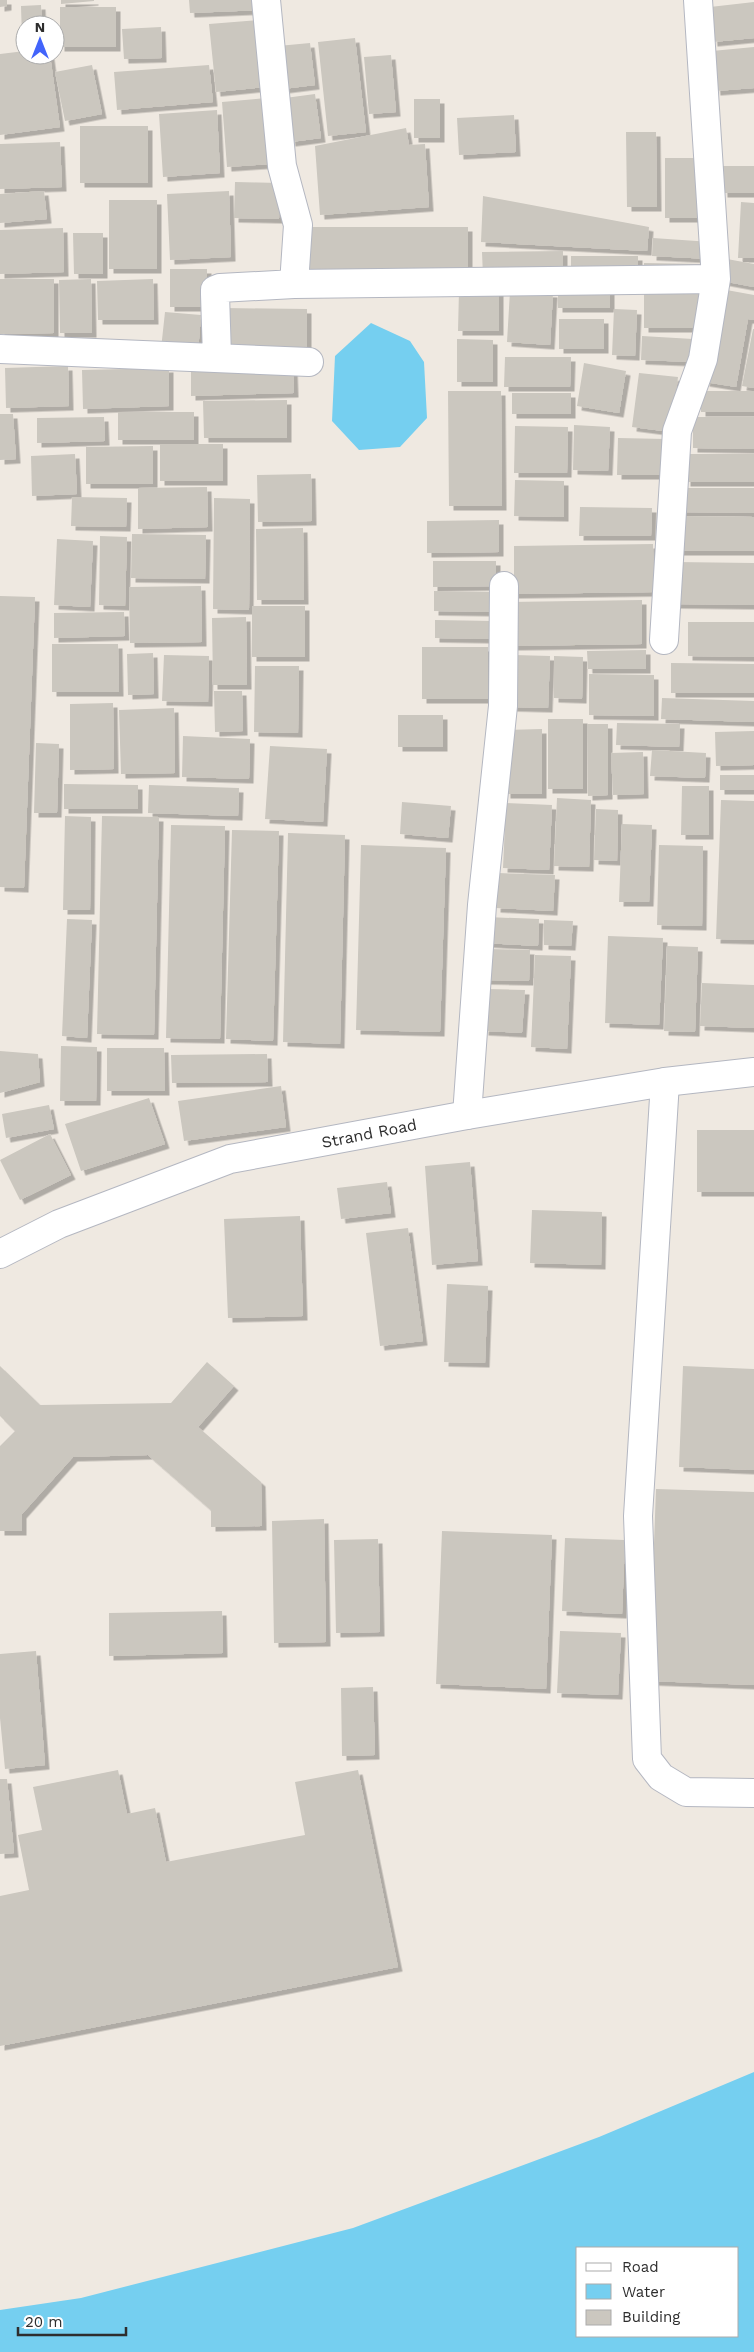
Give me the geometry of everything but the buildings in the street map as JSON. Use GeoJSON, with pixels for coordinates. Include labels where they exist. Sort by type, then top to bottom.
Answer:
{"type":"FeatureCollection","features":[{"type":"Feature","properties":{"kind":"street"},"geometry":{"type":"LineString","coordinates":[[266,0],[282,166],[298,225],[294,284]]}},
{"type":"Feature","properties":{"kind":"street"},"geometry":{"type":"LineString","coordinates":[[664,640],[678,431],[703,359],[716,280],[698,0]]}},
{"type":"Feature","properties":{"kind":"street"},"geometry":{"type":"LineString","coordinates":[[217,357],[216,290],[294,284],[716,280]]}},
{"type":"Feature","properties":{"kind":"street"},"geometry":{"type":"LineString","coordinates":[[0,349],[309,362]]}},
{"type":"Feature","properties":{"kind":"street"},"geometry":{"type":"LineString","coordinates":[[467,1115],[482,905],[503,706],[504,586]]}},
{"type":"Feature","properties":{"kind":"street","name":"Strand Road"},"geometry":{"type":"LineString","coordinates":[[0,1254],[59,1224],[230,1159],[467,1115],[665,1082],[754,1072]]}},
{"type":"Feature","properties":{"kind":"street"},"geometry":{"type":"LineString","coordinates":[[665,1082],[638,1516],[646,1759],[661,1777],[686,1792],[754,1793]]}},
{"type":"Feature","properties":{"kind":"water"},"geometry":{"type":"Polygon","coordinates":[[[371,323],[410,341],[424,362],[427,418],[400,447],[359,450],[332,421],[335,356],[371,323]]]}},
{"type":"Feature","properties":{"kind":"water"},"geometry":{"type":"Polygon","coordinates":[[[754,2072],[754,2352],[0,2352],[0,2310],[81,2298],[353,2228],[599,2137],[754,2072]]]}}]}
